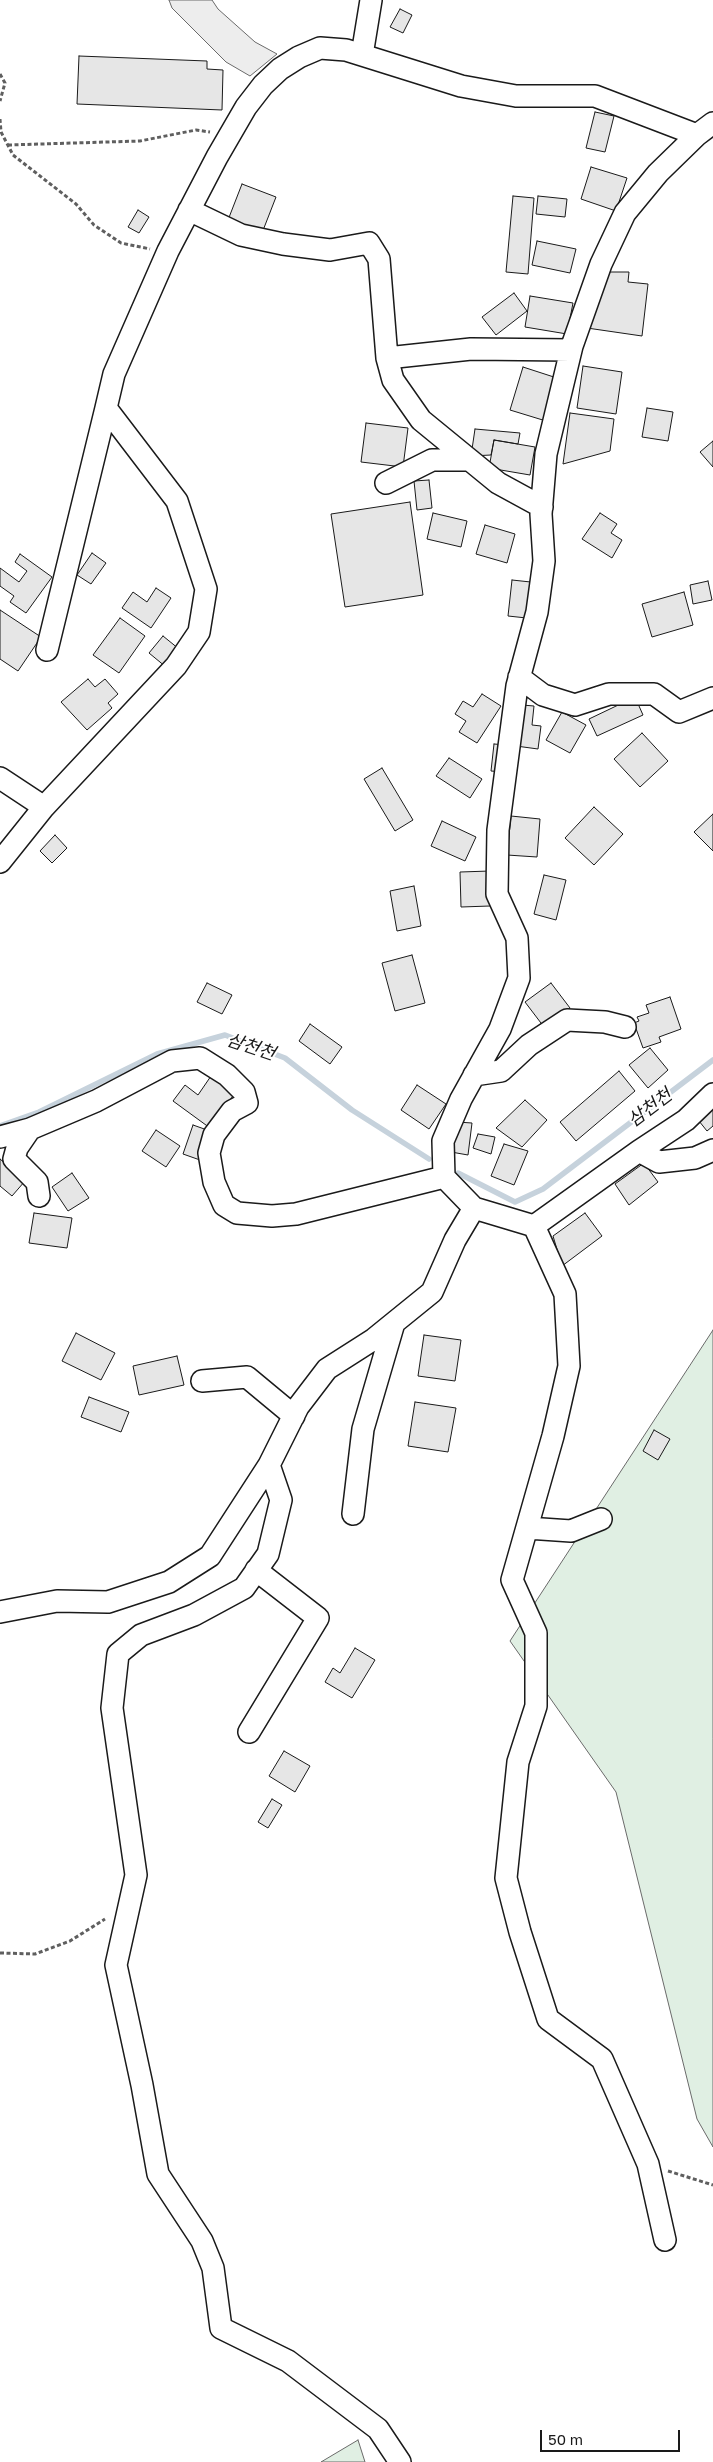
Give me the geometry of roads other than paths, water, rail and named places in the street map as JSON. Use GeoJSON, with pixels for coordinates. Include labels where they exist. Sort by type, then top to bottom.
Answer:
{"type":"FeatureCollection","features":[{"type":"Feature","properties":{"kind":"street"},"geometry":{"type":"LineString","coordinates":[[362,55],[371,0]]}},
{"type":"Feature","properties":{"kind":"street"},"geometry":{"type":"LineString","coordinates":[[47,650],[114,374],[168,251],[189,210],[246,106],[263,85],[280,69],[299,57],[320,48],[346,50],[461,86],[516,96],[594,96],[705,129]]}},
{"type":"Feature","properties":{"kind":"street"},"geometry":{"type":"LineString","coordinates":[[665,2240],[648,2164],[602,2059],[548,2019],[520,1932],[506,1878],[518,1762],[536,1706],[536,1633],[512,1580],[553,1436],[569,1366],[565,1294],[534,1226],[474,1208],[444,1177],[443,1141],[474,1075],[500,1029],[518,978],[517,938],[498,894],[498,830],[519,677],[537,612],[544,561],[542,507],[546,454],[571,350],[601,264],[625,213],[658,173],[705,129]]}},
{"type":"Feature","properties":{"kind":"street"},"geometry":{"type":"LineString","coordinates":[[189,210],[240,234],[283,244],[330,250],[369,244],[379,259],[387,358],[393,380],[421,420],[498,483],[542,507]]}},
{"type":"Feature","properties":{"kind":"street"},"geometry":{"type":"LineString","coordinates":[[387,358],[471,349],[571,350]]}},
{"type":"Feature","properties":{"kind":"street"},"geometry":{"type":"LineString","coordinates":[[0,862],[44,807],[176,666],[200,632],[206,589],[177,501],[106,408]]}},
{"type":"Feature","properties":{"kind":"street"},"geometry":{"type":"LineString","coordinates":[[386,483],[432,460],[470,460]]}},
{"type":"Feature","properties":{"kind":"street"},"geometry":{"type":"LineString","coordinates":[[519,677],[543,695],[575,706],[609,694],[654,694],[679,712],[713,698]]}},
{"type":"Feature","properties":{"kind":"street"},"geometry":{"type":"LineString","coordinates":[[0,778],[44,807]]}},
{"type":"Feature","properties":{"kind":"street"},"geometry":{"type":"LineString","coordinates":[[474,1075],[501,1071],[529,1045],[567,1020],[605,1022],[625,1027]]}},
{"type":"Feature","properties":{"kind":"street"},"geometry":{"type":"LineString","coordinates":[[0,1137],[30,1129],[96,1101],[172,1061],[200,1058],[227,1075],[244,1092],[247,1103],[232,1111],[214,1135],[209,1153],[214,1182],[224,1205],[237,1214],[272,1216],[296,1214],[444,1177]]}},
{"type":"Feature","properties":{"kind":"street"},"geometry":{"type":"LineString","coordinates":[[534,1226],[686,1120],[713,1094]]}},
{"type":"Feature","properties":{"kind":"street"},"geometry":{"type":"LineString","coordinates":[[30,1129],[17,1148],[14,1159],[37,1182],[39,1196]]}},
{"type":"Feature","properties":{"kind":"street"},"geometry":{"type":"LineString","coordinates":[[639,1151],[659,1162],[695,1158],[713,1150]]}},
{"type":"Feature","properties":{"kind":"street"},"geometry":{"type":"LineString","coordinates":[[0,1612],[57,1601],[108,1602],[170,1582],[210,1556],[269,1465],[294,1416],[327,1369],[374,1339],[432,1292],[455,1240],[474,1208]]}},
{"type":"Feature","properties":{"kind":"street"},"geometry":{"type":"LineString","coordinates":[[353,1514],[364,1429],[394,1323]]}},
{"type":"Feature","properties":{"kind":"street"},"geometry":{"type":"LineString","coordinates":[[202,1381],[247,1377],[294,1416]]}},
{"type":"Feature","properties":{"kind":"street"},"geometry":{"type":"LineString","coordinates":[[269,1465],[281,1500],[268,1554],[244,1588],[194,1615],[141,1634],[118,1654],[112,1708],[136,1875],[116,1965],[158,2174],[202,2241],[213,2268],[221,2328],[288,2361],[378,2429],[400,2462]]}},
{"type":"Feature","properties":{"kind":"street"},"geometry":{"type":"LineString","coordinates":[[527,1528],[571,1531],[601,1519]]}},
{"type":"Feature","properties":{"kind":"street"},"geometry":{"type":"LineString","coordinates":[[249,1732],[318,1618],[256,1570]]}},
{"type":"Feature","properties":{"kind":"waterway","name":"삼천천"},"geometry":{"type":"LineString","coordinates":[[0,1126],[39,1112],[157,1054],[225,1035],[285,1058],[352,1110],[429,1159]]}},
{"type":"Feature","properties":{"kind":"waterway","name":"삼천천"},"geometry":{"type":"LineString","coordinates":[[458,1173],[515,1202],[543,1189],[713,1060]]}}]}
